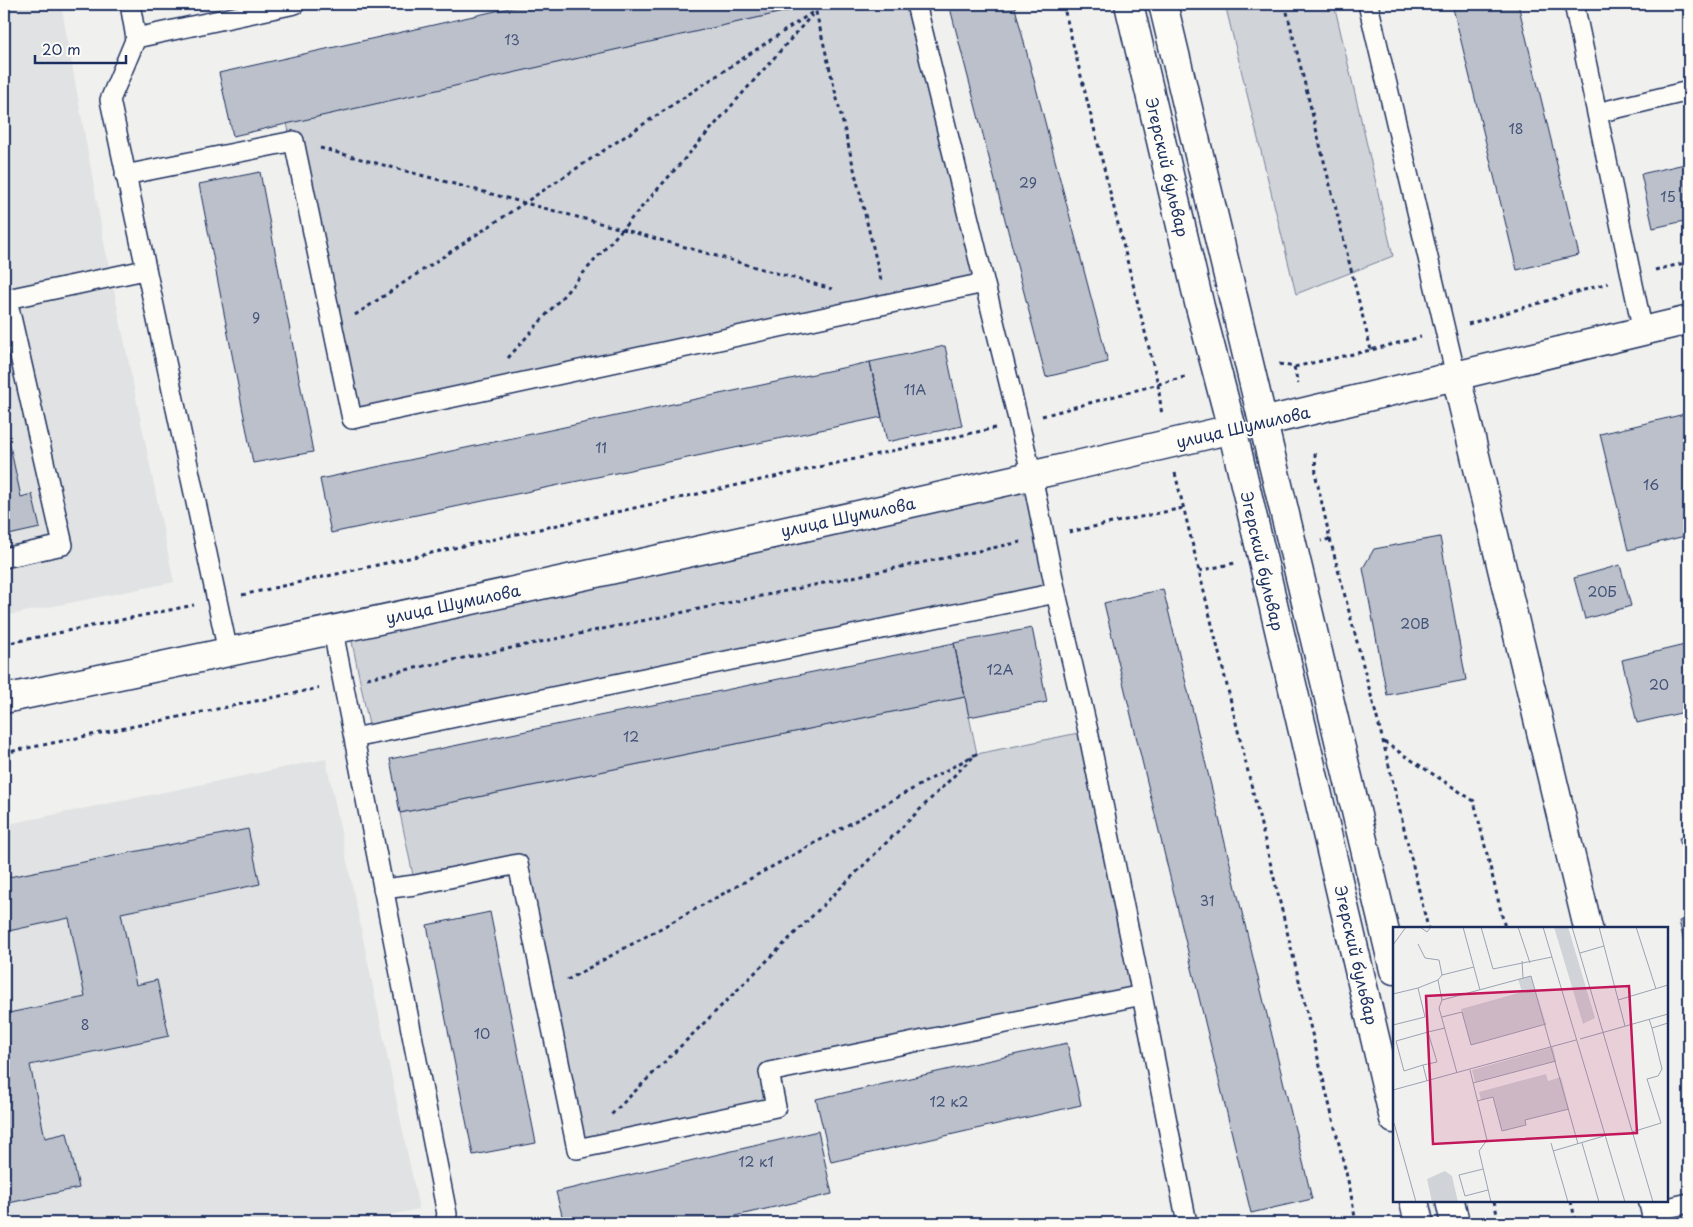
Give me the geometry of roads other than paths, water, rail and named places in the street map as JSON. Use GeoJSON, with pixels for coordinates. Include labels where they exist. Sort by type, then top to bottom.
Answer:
{"type":"FeatureCollection","features":[{"type":"Feature","properties":{"kind":"street","name":"Эгерский бульвар"},"geometry":{"type":"LineString","coordinates":[[1129,4],[1200,307],[1232,429],[1393,1114]]}},
{"type":"Feature","properties":{"kind":"street","name":"Эгерский бульвар"},"geometry":{"type":"LineString","coordinates":[[1163,4],[1393,966]]}},
{"type":"Feature","properties":{"kind":"street","name":"улица Шумилова"},"geometry":{"type":"LineString","coordinates":[[4,699],[333,631],[1032,476],[1689,320]]}},
{"type":"Feature","properties":{"kind":"street"},"geometry":{"type":"LineString","coordinates":[[1456,376],[1588,927]]}},
{"type":"Feature","properties":{"kind":"street"},"geometry":{"type":"LineString","coordinates":[[1414,1202],[1419,1223]]}},
{"type":"Feature","properties":{"kind":"street"},"geometry":{"type":"LineString","coordinates":[[1450,1202],[1455,1223]]}},
{"type":"Feature","properties":{"kind":"lane"},"geometry":{"type":"LineString","coordinates":[[130,4],[136,38],[110,100],[228,652]]}},
{"type":"Feature","properties":{"kind":"lane"},"geometry":{"type":"LineString","coordinates":[[136,38],[295,4]]}},
{"type":"Feature","properties":{"kind":"lane"},"geometry":{"type":"LineString","coordinates":[[916,4],[1032,476],[1088,731],[1187,1223]]}},
{"type":"Feature","properties":{"kind":"lane"},"geometry":{"type":"LineString","coordinates":[[1368,4],[1456,376]]}},
{"type":"Feature","properties":{"kind":"lane"},"geometry":{"type":"LineString","coordinates":[[1574,4],[1643,332]]}},
{"type":"Feature","properties":{"kind":"lane"},"geometry":{"type":"LineString","coordinates":[[1597,113],[1689,91]]}},
{"type":"Feature","properties":{"kind":"lane"},"geometry":{"type":"LineString","coordinates":[[125,175],[294,141],[352,419],[984,283]]}},
{"type":"Feature","properties":{"kind":"lane"},"geometry":{"type":"LineString","coordinates":[[4,558],[63,545],[6,299],[145,270]]}},
{"type":"Feature","properties":{"kind":"lane"},"geometry":{"type":"LineString","coordinates":[[354,738],[1056,592]]}},
{"type":"Feature","properties":{"kind":"lane"},"geometry":{"type":"LineString","coordinates":[[333,631],[447,1214],[445,1223]]}},
{"type":"Feature","properties":{"kind":"lane"},"geometry":{"type":"LineString","coordinates":[[383,889],[415,885],[518,864],[577,1149],[776,1107],[769,1072],[1142,995]]}},
{"type":"Feature","properties":{"kind":"lane"},"geometry":{"type":"LineString","coordinates":[[1655,1212],[1689,1203]]}}]}
